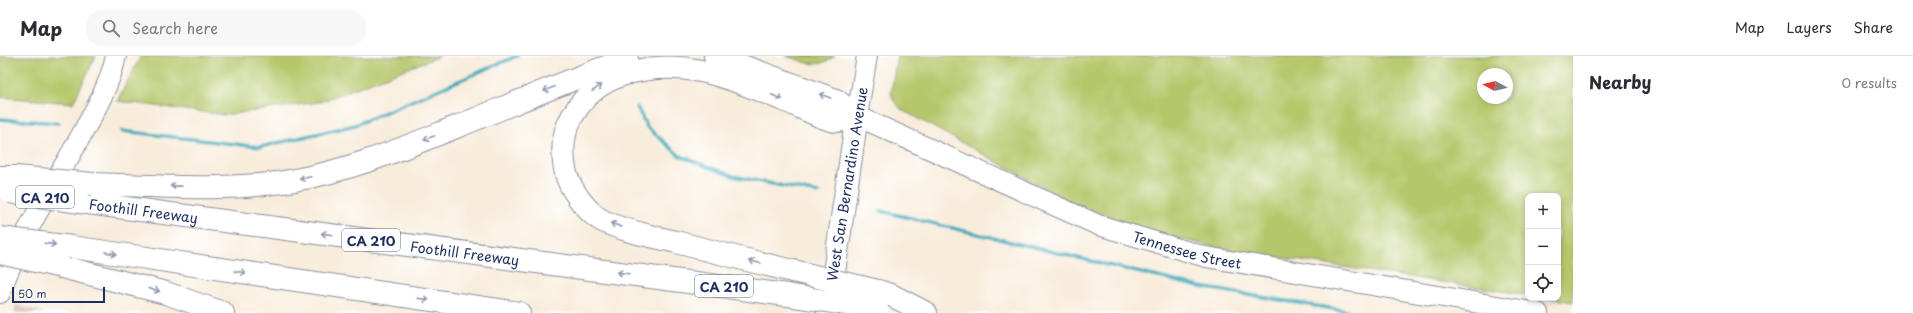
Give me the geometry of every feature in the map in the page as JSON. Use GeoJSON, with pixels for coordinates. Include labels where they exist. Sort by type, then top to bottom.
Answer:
{"type":"FeatureCollection","features":[{"type":"Feature","properties":{"kind":"main road"},"geometry":{"type":"LineString","coordinates":[[6,184],[93,184],[203,187],[253,186],[295,180],[344,169],[384,156],[585,74],[635,56]]}},
{"type":"Feature","properties":{"kind":"main road"},"geometry":{"type":"LineString","coordinates":[[715,56],[836,100],[857,116]]}},
{"type":"Feature","properties":{"kind":"main road"},"geometry":{"type":"LineString","coordinates":[[857,116],[835,121],[720,75],[691,69],[662,67],[638,70],[615,77],[584,98],[568,126],[564,146],[568,180],[575,194],[586,209],[603,220],[632,231],[793,271],[878,300],[893,296],[926,313]]}},
{"type":"Feature","properties":{"kind":"main road","name":"West San Bernardino Avenue"},"geometry":{"type":"LineString","coordinates":[[828,313],[857,116]]}},
{"type":"Feature","properties":{"kind":"main road","name":"Foothill Freeway"},"geometry":{"type":"LineString","coordinates":[[6,184],[80,202],[787,295],[878,300],[906,313]]}},
{"type":"Feature","properties":{"kind":"main road"},"geometry":{"type":"LineString","coordinates":[[0,238],[72,247],[519,313]]}},
{"type":"Feature","properties":{"kind":"main road"},"geometry":{"type":"LineString","coordinates":[[0,253],[166,293],[223,313]]}},
{"type":"Feature","properties":{"kind":"street"},"geometry":{"type":"LineString","coordinates":[[0,293],[13,263],[71,152],[102,100],[112,76],[116,56]]}},
{"type":"Feature","properties":{"kind":"street","name":"West San Bernardino Avenue"},"geometry":{"type":"LineString","coordinates":[[857,116],[867,56]]}},
{"type":"Feature","properties":{"kind":"street","name":"Tennessee Street"},"geometry":{"type":"LineString","coordinates":[[857,116],[1098,225],[1206,257],[1538,313]]}},
{"type":"Feature","properties":{"kind":"shaded area"},"geometry":{"type":"Polygon","coordinates":[[[16,305],[44,313],[14,313],[16,305]]]}},
{"type":"Feature","properties":{"kind":"green space"},"geometry":{"type":"Polygon","coordinates":[[[0,56],[96,56],[73,103],[0,97],[0,56]]]}},
{"type":"Feature","properties":{"kind":"green space"},"geometry":{"type":"Polygon","coordinates":[[[141,56],[440,56],[320,102],[225,115],[117,101],[141,56]]]}},
{"type":"Feature","properties":{"kind":"green space"},"geometry":{"type":"Polygon","coordinates":[[[786,56],[835,56],[822,63],[811,64],[786,56]]]}},
{"type":"Feature","properties":{"kind":"green space"},"geometry":{"type":"Polygon","coordinates":[[[897,56],[1573,56],[1573,302],[1561,300],[1561,193],[1525,193],[1525,295],[1229,250],[1179,239],[1123,222],[1065,199],[902,110],[894,101],[891,93],[897,56]]]}},
{"type":"Feature","properties":{"kind":"waterway"},"geometry":{"type":"LineString","coordinates":[[122,131],[260,147],[355,125],[517,56]]}},
{"type":"Feature","properties":{"kind":"waterway"},"geometry":{"type":"LineString","coordinates":[[637,107],[647,127],[680,156],[733,176],[818,193]]}},
{"type":"Feature","properties":{"kind":"waterway"},"geometry":{"type":"LineString","coordinates":[[0,119],[59,123]]}},
{"type":"Feature","properties":{"kind":"waterway"},"geometry":{"type":"LineString","coordinates":[[881,211],[1200,287],[1359,313]]}}]}
